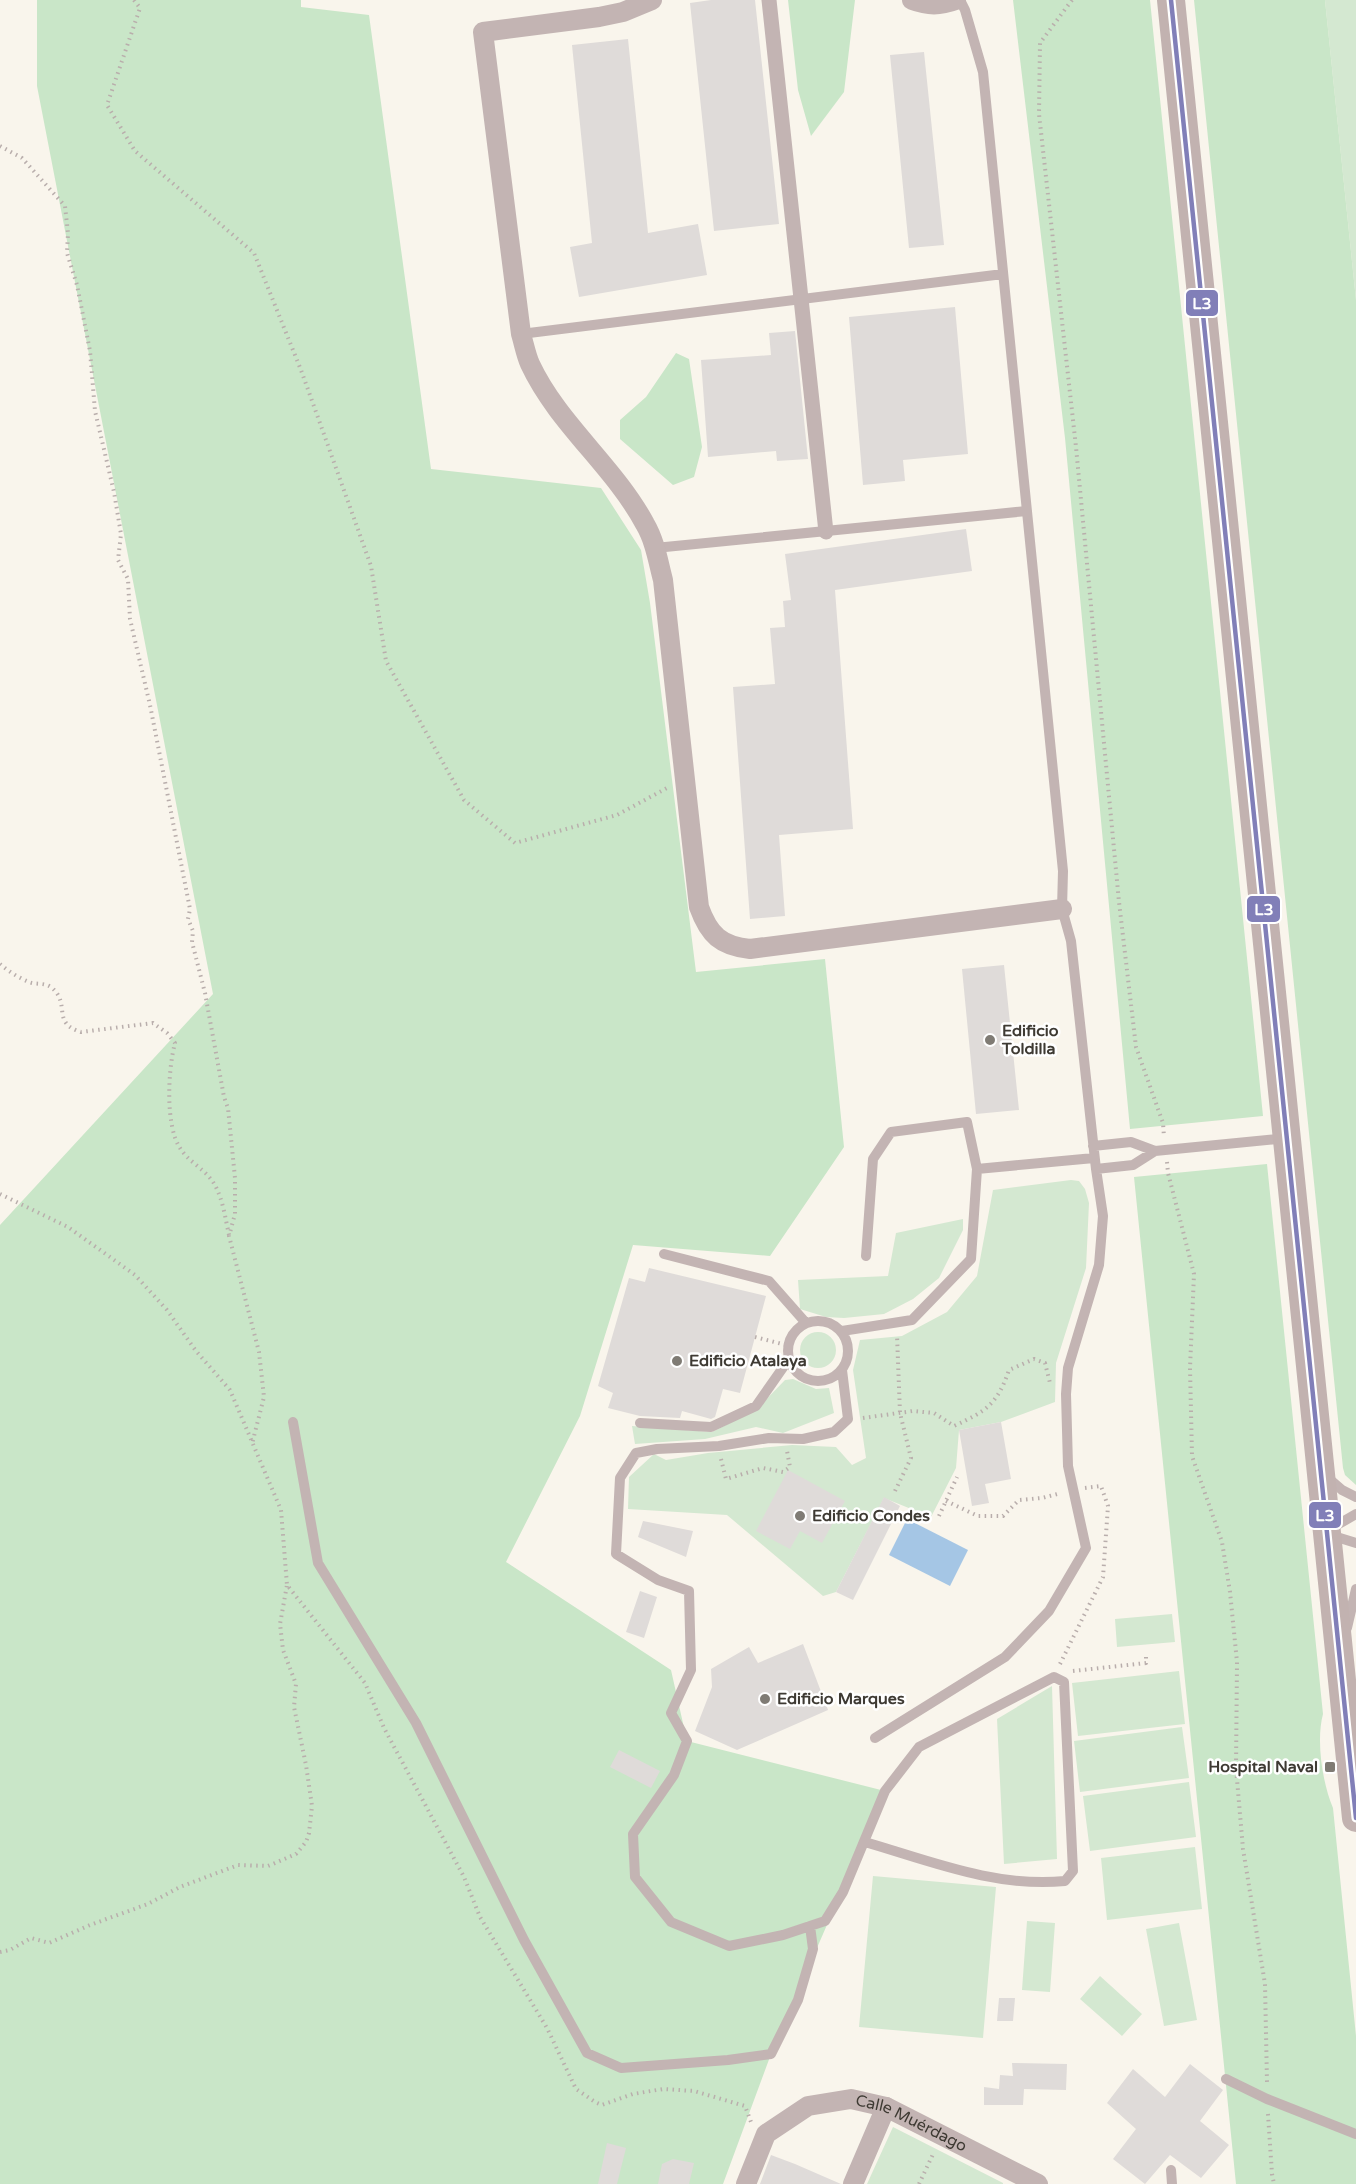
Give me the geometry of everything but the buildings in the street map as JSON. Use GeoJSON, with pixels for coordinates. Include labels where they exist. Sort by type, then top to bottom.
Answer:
{"type":"FeatureCollection","features":[{"type":"Feature","properties":{"kind":"main road"},"geometry":{"type":"LineString","coordinates":[[1172,0],[1356,1818]]}},
{"type":"Feature","properties":{"kind":"street"},"geometry":{"type":"LineString","coordinates":[[651,0],[623,12],[599,17],[483,32],[521,334],[530,363],[550,398],[633,503],[646,526],[655,549],[663,580],[699,907],[704,922],[713,934],[734,947],[750,949],[1062,909]]}},
{"type":"Feature","properties":{"kind":"street"},"geometry":{"type":"LineString","coordinates":[[769,0],[825,532]]}},
{"type":"Feature","properties":{"kind":"street"},"geometry":{"type":"LineString","coordinates":[[912,0],[926,5],[943,5],[958,0]]}},
{"type":"Feature","properties":{"kind":"street","name":"Calle Muérdago"},"geometry":{"type":"LineString","coordinates":[[746,2184],[766,2134],[808,2106],[851,2099],[886,2107],[1027,2181]]}},
{"type":"Feature","properties":{"kind":"street"},"geometry":{"type":"LineString","coordinates":[[853,2184],[886,2107]]}},
{"type":"Feature","properties":{"kind":"lane"},"geometry":{"type":"LineString","coordinates":[[875,1738],[1005,1657],[1049,1611],[1086,1548],[1068,1467],[1066,1409],[1068,1368],[1099,1264],[1103,1216],[1095,1164],[1071,941],[1062,909],[1062,871],[983,72],[958,0]]}},
{"type":"Feature","properties":{"kind":"lane"},"geometry":{"type":"LineString","coordinates":[[521,334],[1003,274]]}},
{"type":"Feature","properties":{"kind":"lane"},"geometry":{"type":"LineString","coordinates":[[655,549],[1026,511]]}},
{"type":"Feature","properties":{"kind":"lane"},"geometry":{"type":"LineString","coordinates":[[842,1331],[912,1320],[971,1259],[977,1169],[968,1122],[891,1132],[873,1159],[866,1256]]}},
{"type":"Feature","properties":{"kind":"lane"},"geometry":{"type":"LineString","coordinates":[[1093,1146],[1131,1142],[1155,1151],[1287,1138]]}},
{"type":"Feature","properties":{"kind":"lane"},"geometry":{"type":"LineString","coordinates":[[977,1169],[1095,1164],[1133,1165],[1155,1151]]}},
{"type":"Feature","properties":{"kind":"lane"},"geometry":{"type":"LineString","coordinates":[[664,1254],[768,1281],[806,1323]]}},
{"type":"Feature","properties":{"kind":"lane"},"geometry":{"type":"LineString","coordinates":[[824,1321],[834,1324],[842,1331],[848,1345],[848,1356],[842,1370],[834,1377],[824,1381],[813,1381],[798,1373],[789,1359],[789,1346],[796,1330],[806,1323],[824,1321]]}},
{"type":"Feature","properties":{"kind":"lane"},"geometry":{"type":"LineString","coordinates":[[640,1423],[711,1427],[756,1406],[789,1359]]}},
{"type":"Feature","properties":{"kind":"lane"},"geometry":{"type":"LineString","coordinates":[[842,1370],[848,1419],[834,1432],[803,1439],[770,1438],[719,1446],[657,1449],[636,1453],[620,1478],[616,1554],[658,1580],[689,1591],[691,1671],[671,1713],[687,1742],[674,1775],[633,1834],[635,1877],[671,1922],[729,1946],[783,1935],[825,1921],[843,1892],[885,1791],[920,1747],[1054,1677],[1064,1682],[1073,1871],[1065,1881],[1044,1883],[989,1878],[865,1842]]}},
{"type":"Feature","properties":{"kind":"lane"},"geometry":{"type":"LineString","coordinates":[[293,1422],[318,1563],[416,1723],[524,1940],[588,2053],[621,2068],[728,2060],[771,2054],[798,2000],[813,1948],[810,1926]]}},
{"type":"Feature","properties":{"kind":"lane"},"geometry":{"type":"LineString","coordinates":[[1321,1471],[1342,1490],[1356,1497]]}},
{"type":"Feature","properties":{"kind":"lane"},"geometry":{"type":"LineString","coordinates":[[1327,1534],[1356,1514]]}},
{"type":"Feature","properties":{"kind":"lane"},"geometry":{"type":"LineString","coordinates":[[1327,1534],[1356,1543]]}},
{"type":"Feature","properties":{"kind":"lane"},"geometry":{"type":"LineString","coordinates":[[1340,1667],[1356,1588]]}},
{"type":"Feature","properties":{"kind":"lane"},"geometry":{"type":"LineString","coordinates":[[1226,2079],[1267,2099],[1356,2134]]}},
{"type":"Feature","properties":{"kind":"lane"},"geometry":{"type":"LineString","coordinates":[[1171,2170],[1172,2184]]}},
{"type":"Feature","properties":{"kind":"path"},"geometry":{"type":"LineString","coordinates":[[134,0],[140,8],[107,105],[135,151],[254,253],[301,370],[371,566],[386,661],[464,800],[515,843],[617,815],[686,777]]}},
{"type":"Feature","properties":{"kind":"path"},"geometry":{"type":"LineString","coordinates":[[1072,0],[1040,43],[1039,114],[1075,436],[1119,902],[1136,1047],[1163,1123]]}},
{"type":"Feature","properties":{"kind":"path"},"geometry":{"type":"LineString","coordinates":[[0,146],[22,158],[65,206],[68,233],[67,253],[77,285],[90,351],[95,411],[114,492],[121,534],[118,560],[128,579],[130,619],[150,705],[190,909],[188,919],[193,931],[192,942],[205,993],[228,1108],[235,1178],[235,1214],[229,1236]]}},
{"type":"Feature","properties":{"kind":"path"},"geometry":{"type":"LineString","coordinates":[[0,964],[31,983],[46,984],[53,988],[62,1004],[64,1023],[70,1029],[81,1032],[153,1023],[168,1033],[175,1043],[170,1070],[169,1095],[174,1137],[181,1150],[212,1179],[223,1207],[259,1352],[264,1397],[252,1444]]}},
{"type":"Feature","properties":{"kind":"path"},"geometry":{"type":"LineString","coordinates":[[1168,1173],[1194,1274],[1190,1400],[1192,1455],[1222,1542],[1230,1592],[1237,1662],[1236,1768],[1243,1849],[1265,1984],[1267,2099],[1274,2184]]}},
{"type":"Feature","properties":{"kind":"path"},"geometry":{"type":"LineString","coordinates":[[895,1491],[911,1458],[900,1413],[897,1322]]}},
{"type":"Feature","properties":{"kind":"path"},"geometry":{"type":"LineString","coordinates":[[755,1337],[789,1346]]}},
{"type":"Feature","properties":{"kind":"path"},"geometry":{"type":"LineString","coordinates":[[848,1419],[913,1411],[934,1413],[954,1426],[983,1412],[1002,1392],[1009,1370],[1034,1359],[1046,1363],[1051,1388],[1066,1409]]}},
{"type":"Feature","properties":{"kind":"path"},"geometry":{"type":"LineString","coordinates":[[719,1446],[726,1479],[763,1468],[783,1472],[790,1467]]}},
{"type":"Feature","properties":{"kind":"path"},"geometry":{"type":"LineString","coordinates":[[939,1516],[957,1477]]}},
{"type":"Feature","properties":{"kind":"path"},"geometry":{"type":"LineString","coordinates":[[946,1501],[978,1516],[1003,1516],[1019,1500],[1042,1498],[1073,1489],[1101,1486],[1108,1506],[1103,1577],[1054,1677]]}},
{"type":"Feature","properties":{"kind":"path"},"geometry":{"type":"LineString","coordinates":[[0,1952],[10,1950],[31,1938],[49,1943],[238,1865],[268,1866],[296,1854],[306,1842],[312,1806],[294,1707],[296,1684],[283,1650],[280,1624],[287,1585]]}},
{"type":"Feature","properties":{"kind":"path"},"geometry":{"type":"LineString","coordinates":[[1054,1677],[1073,1670],[1146,1663],[1146,1654]]}},
{"type":"Feature","properties":{"kind":"path"},"geometry":{"type":"LineString","coordinates":[[919,2184],[942,2135]]}},
{"type":"Feature","properties":{"kind":"green space"},"geometry":{"type":"Polygon","coordinates":[[[37,0],[301,0],[301,7],[369,15],[431,469],[601,488],[641,550],[650,603],[696,972],[825,959],[844,1147],[770,1256],[633,1245],[580,1416],[506,1562],[671,1670],[687,1741],[885,1791],[771,2054],[723,2184],[0,2184],[0,1225],[213,994],[37,86],[37,0]]]}},
{"type":"Feature","properties":{"kind":"green space"},"geometry":{"type":"Polygon","coordinates":[[[788,0],[855,0],[844,92],[811,136],[798,90],[788,0]]]}},
{"type":"Feature","properties":{"kind":"green space"},"geometry":{"type":"Polygon","coordinates":[[[1013,0],[1150,0],[1263,1116],[1130,1129],[1065,438],[1013,0]]]}},
{"type":"Feature","properties":{"kind":"green space"},"geometry":{"type":"Polygon","coordinates":[[[1194,0],[1325,0],[1356,300],[1356,1485],[1345,1475],[1343,1468],[1194,0]]]}},
{"type":"Feature","properties":{"kind":"green space"},"geometry":{"type":"Polygon","coordinates":[[[1325,0],[1356,0],[1356,300],[1325,0]]]}},
{"type":"Feature","properties":{"kind":"green space"},"geometry":{"type":"Polygon","coordinates":[[[676,353],[689,359],[702,447],[694,477],[673,485],[620,439],[620,420],[646,397],[676,353]]]}},
{"type":"Feature","properties":{"kind":"green space"},"geometry":{"type":"Polygon","coordinates":[[[1267,1164],[1323,1714],[1320,1736],[1321,1761],[1333,1808],[1356,2036],[1356,2184],[1236,2184],[1134,1177],[1267,1164]]]}},
{"type":"Feature","properties":{"kind":"green space"},"geometry":{"type":"Polygon","coordinates":[[[1071,1180],[1079,1181],[1085,1189],[1089,1203],[1086,1268],[1056,1363],[1055,1402],[1001,1422],[959,1430],[956,1468],[931,1517],[884,1498],[836,1592],[823,1596],[727,1515],[628,1509],[629,1477],[654,1454],[666,1460],[708,1453],[792,1445],[836,1447],[852,1465],[866,1458],[853,1370],[860,1340],[902,1336],[947,1312],[977,1276],[993,1190],[1071,1180]]]}},
{"type":"Feature","properties":{"kind":"green space"},"geometry":{"type":"Polygon","coordinates":[[[963,1219],[963,1230],[939,1278],[913,1299],[884,1314],[844,1318],[826,1317],[800,1309],[798,1280],[888,1276],[896,1233],[963,1219]]]}},
{"type":"Feature","properties":{"kind":"green space"},"geometry":{"type":"Polygon","coordinates":[[[818,1332],[831,1337],[836,1350],[831,1363],[818,1368],[805,1363],[800,1350],[805,1337],[818,1332]]]}},
{"type":"Feature","properties":{"kind":"green space"},"geometry":{"type":"Polygon","coordinates":[[[793,1379],[816,1389],[829,1388],[834,1413],[783,1433],[756,1427],[705,1439],[635,1444],[632,1426],[712,1432],[756,1410],[785,1380],[793,1379]]]}},
{"type":"Feature","properties":{"kind":"green space"},"geometry":{"type":"Polygon","coordinates":[[[1172,1614],[1175,1642],[1117,1647],[1115,1619],[1172,1614]]]}},
{"type":"Feature","properties":{"kind":"green space"},"geometry":{"type":"Polygon","coordinates":[[[1179,1671],[1185,1724],[1078,1736],[1072,1683],[1179,1671]]]}},
{"type":"Feature","properties":{"kind":"green space"},"geometry":{"type":"Polygon","coordinates":[[[1052,1686],[1057,1859],[1004,1864],[997,1719],[1052,1686]]]}},
{"type":"Feature","properties":{"kind":"green space"},"geometry":{"type":"Polygon","coordinates":[[[1182,1727],[1189,1778],[1080,1792],[1074,1741],[1182,1727]]]}},
{"type":"Feature","properties":{"kind":"green space"},"geometry":{"type":"Polygon","coordinates":[[[1189,1782],[1196,1837],[1090,1851],[1083,1796],[1189,1782]]]}},
{"type":"Feature","properties":{"kind":"green space"},"geometry":{"type":"Polygon","coordinates":[[[1195,1847],[1202,1909],[1107,1920],[1101,1858],[1195,1847]]]}},
{"type":"Feature","properties":{"kind":"green space"},"geometry":{"type":"Polygon","coordinates":[[[873,1876],[996,1887],[983,2038],[859,2027],[873,1876]]]}},
{"type":"Feature","properties":{"kind":"green space"},"geometry":{"type":"Polygon","coordinates":[[[1027,1921],[1055,1923],[1050,1992],[1022,1990],[1027,1921]]]}},
{"type":"Feature","properties":{"kind":"green space"},"geometry":{"type":"Polygon","coordinates":[[[1179,1923],[1197,2020],[1164,2026],[1146,1929],[1179,1923]]]}},
{"type":"Feature","properties":{"kind":"green space"},"geometry":{"type":"Polygon","coordinates":[[[1100,1976],[1142,2014],[1122,2036],[1080,1999],[1100,1976]]]}},
{"type":"Feature","properties":{"kind":"green space"},"geometry":{"type":"Polygon","coordinates":[[[893,2127],[1003,2183],[1003,2184],[867,2184],[893,2127]]]}},
{"type":"Feature","properties":{"kind":"water"},"geometry":{"type":"Polygon","coordinates":[[[907,1519],[968,1550],[950,1586],[889,1555],[907,1519]]]}},
{"type":"Feature","properties":{"kind":"transit line","name":"L3"},"geometry":{"type":"LineString","coordinates":[[1171,0],[1356,1818]]}},
{"type":"Feature","properties":{"kind":"place","name":"Edificio Toldilla"},"geometry":{"type":"Point","coordinates":[990,1040]}},
{"type":"Feature","properties":{"kind":"place","name":"Edificio Atalaya"},"geometry":{"type":"Point","coordinates":[677,1361]}},
{"type":"Feature","properties":{"kind":"place","name":"Edificio Condes"},"geometry":{"type":"Point","coordinates":[800,1516]}},
{"type":"Feature","properties":{"kind":"place","name":"Edificio Marques"},"geometry":{"type":"Point","coordinates":[765,1699]}},
{"type":"Feature","properties":{"kind":"place","name":"Hospital Naval"},"geometry":{"type":"Point","coordinates":[1330,1767]}}]}
